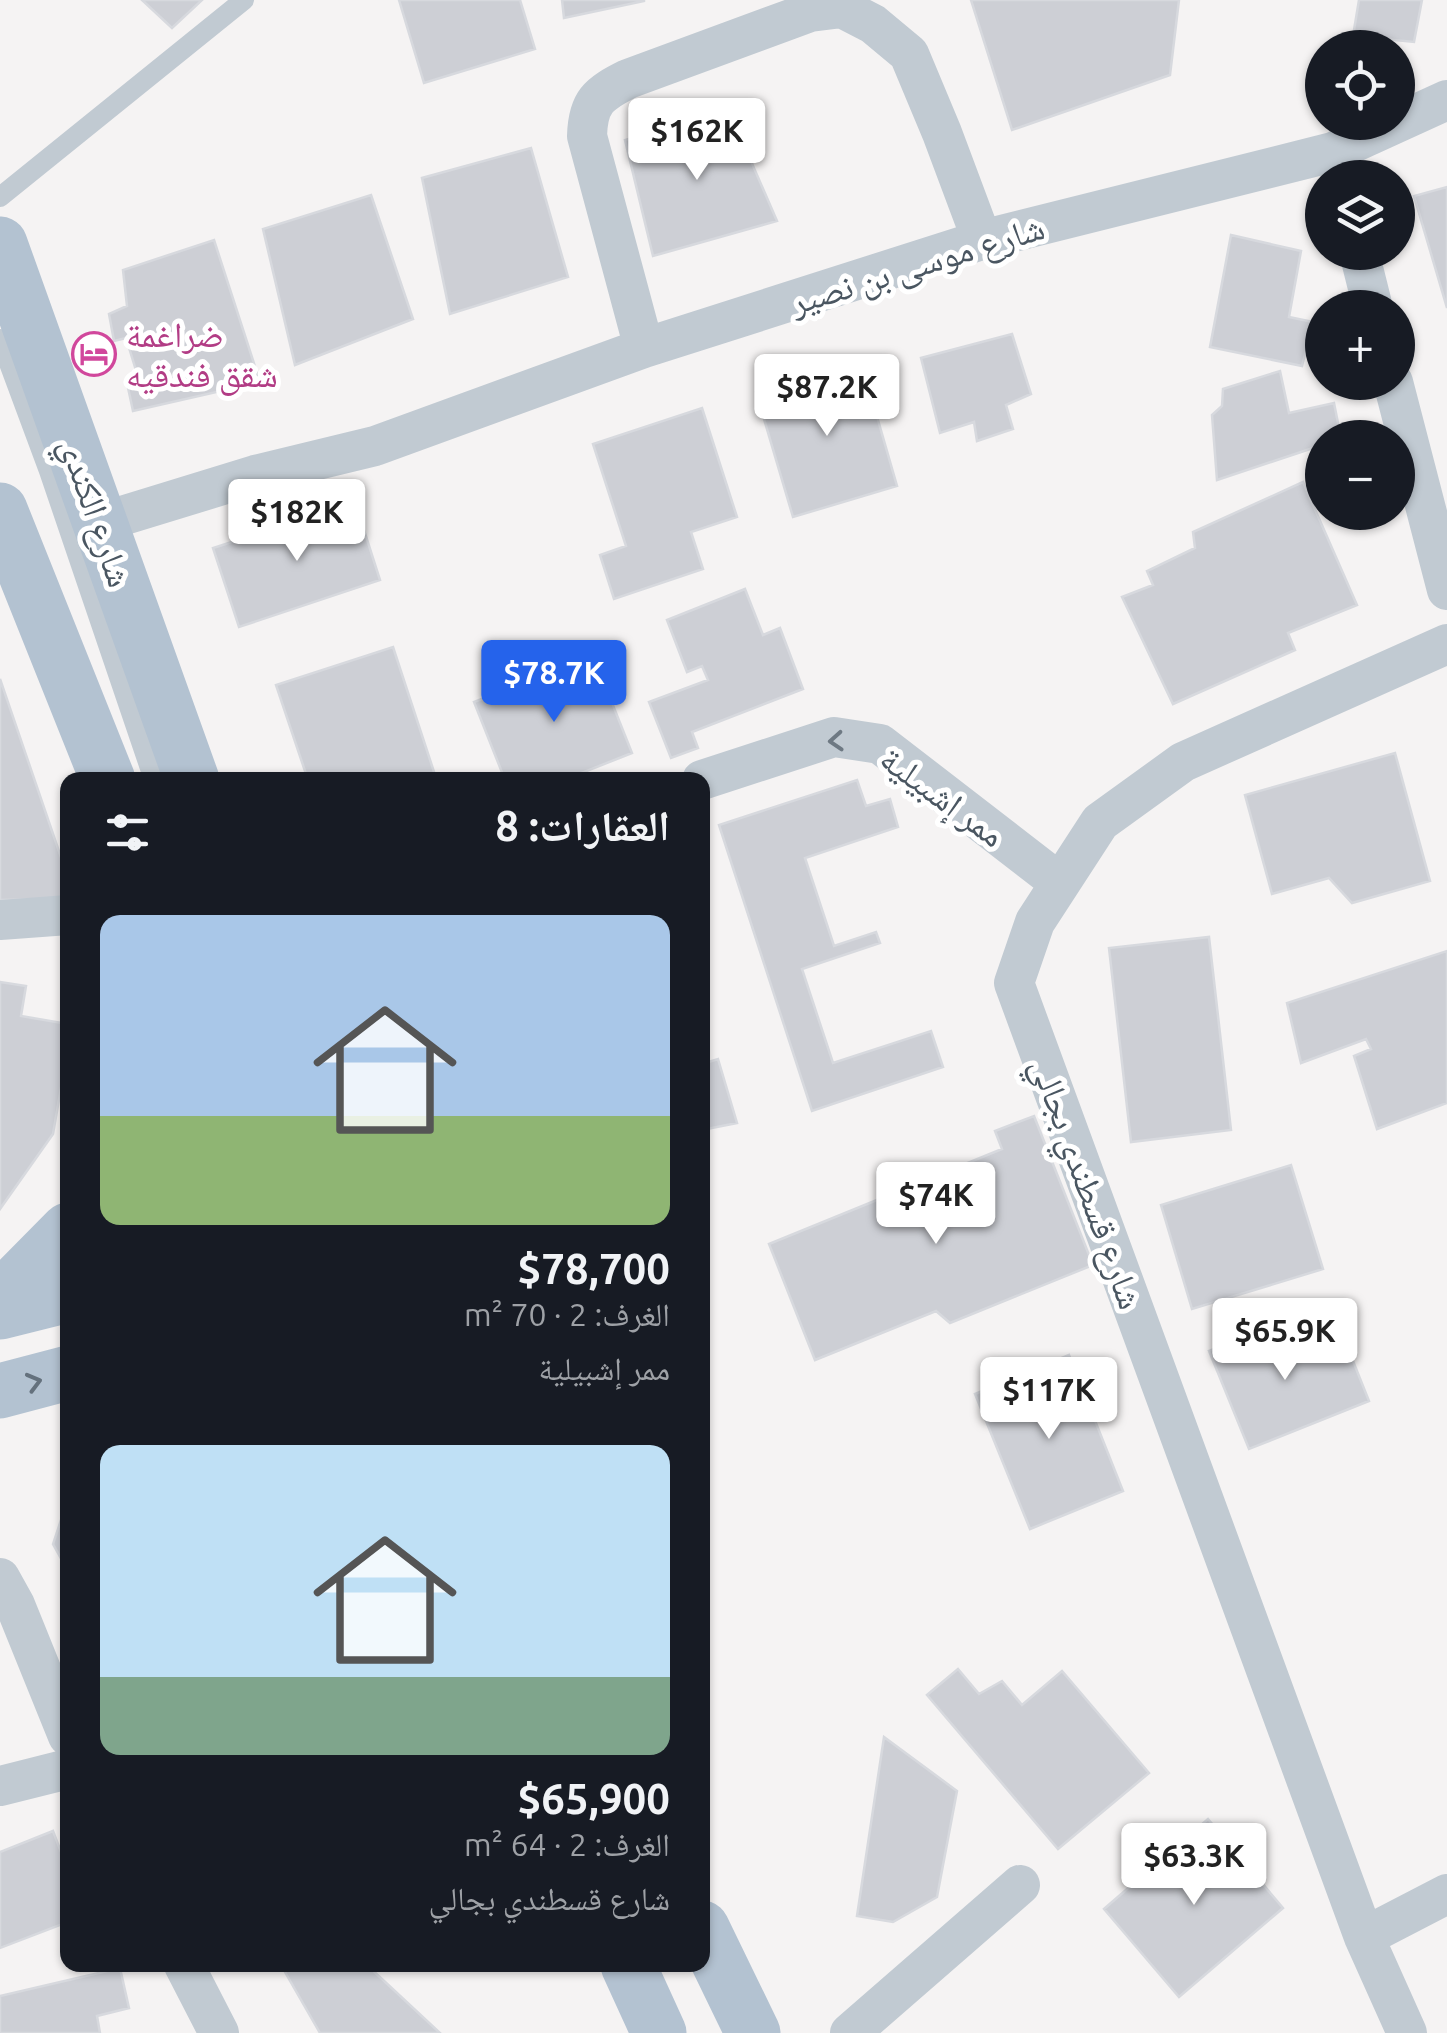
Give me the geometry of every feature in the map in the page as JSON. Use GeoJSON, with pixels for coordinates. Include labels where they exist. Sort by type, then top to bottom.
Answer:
{"type":"FeatureCollection","features":[{"type":"Feature","properties":{"kind":"main road","name":"شارع الكندي"},"geometry":{"type":"LineString","coordinates":[[0,244],[189,772]]}},
{"type":"Feature","properties":{"kind":"main road"},"geometry":{"type":"LineString","coordinates":[[0,510],[105,772]]}},
{"type":"Feature","properties":{"kind":"main road"},"geometry":{"type":"LineString","coordinates":[[32,591],[56,720],[71,772]]}},
{"type":"Feature","properties":{"kind":"main road"},"geometry":{"type":"LineString","coordinates":[[0,1299],[60,1238]]}},
{"type":"Feature","properties":{"kind":"main road"},"geometry":{"type":"LineString","coordinates":[[0,1312],[60,1297]]}},
{"type":"Feature","properties":{"kind":"main road"},"geometry":{"type":"LineString","coordinates":[[0,1391],[60,1375]]}},
{"type":"Feature","properties":{"kind":"main road"},"geometry":{"type":"LineString","coordinates":[[710,1944],[754,2033]]}},
{"type":"Feature","properties":{"kind":"street"},"geometry":{"type":"LineString","coordinates":[[644,348],[587,136],[588,112],[606,90],[628,79],[810,12],[842,8],[873,24],[909,54],[982,240]]}},
{"type":"Feature","properties":{"kind":"street","name":"شارع موسى بن نصير"},"geometry":{"type":"LineString","coordinates":[[1345,160],[1447,100]]}},
{"type":"Feature","properties":{"kind":"street","name":"شارع موسى بن نصير"},"geometry":{"type":"LineString","coordinates":[[102,522],[256,475],[375,446],[644,348],[982,240],[1305,172]]}},
{"type":"Feature","properties":{"kind":"street"},"geometry":{"type":"LineString","coordinates":[[1398,400],[1447,590]]}},
{"type":"Feature","properties":{"kind":"street","name":"شارع قسطندي بجالي"},"geometry":{"type":"LineString","coordinates":[[1406,2033],[1364,1937],[1014,983],[1036,922],[1100,822],[1183,762],[1447,644]]}},
{"type":"Feature","properties":{"kind":"street","name":"ممر إشبيلية"},"geometry":{"type":"LineString","coordinates":[[710,777],[834,737],[880,744],[1060,883]]}},
{"type":"Feature","properties":{"kind":"street"},"geometry":{"type":"LineString","coordinates":[[0,920],[60,916]]}},
{"type":"Feature","properties":{"kind":"street"},"geometry":{"type":"LineString","coordinates":[[5,1597],[60,1718]]}},
{"type":"Feature","properties":{"kind":"street"},"geometry":{"type":"LineString","coordinates":[[0,1786],[60,1771]]}},
{"type":"Feature","properties":{"kind":"street"},"geometry":{"type":"LineString","coordinates":[[850,2033],[1020,1885]]}},
{"type":"Feature","properties":{"kind":"street"},"geometry":{"type":"LineString","coordinates":[[1364,1937],[1447,1894]]}},
{"type":"Feature","properties":{"kind":"street"},"geometry":{"type":"LineString","coordinates":[[188,1972],[219,2033]]}},
{"type":"Feature","properties":{"kind":"lane"},"geometry":{"type":"LineString","coordinates":[[0,197],[244,0]]}},
{"type":"Feature","properties":{"kind":"lane"},"geometry":{"type":"LineString","coordinates":[[0,302],[169,772]]}},
{"type":"Feature","properties":{"kind":"lane"},"geometry":{"type":"LineString","coordinates":[[0,339],[151,772]]}},
{"type":"Feature","properties":{"kind":"building"},"geometry":{"type":"Polygon","coordinates":[[[142,0],[202,0],[172,28],[142,0]]]}},
{"type":"Feature","properties":{"kind":"building"},"geometry":{"type":"Polygon","coordinates":[[[399,0],[520,0],[535,49],[424,83],[399,0]]]}},
{"type":"Feature","properties":{"kind":"building"},"geometry":{"type":"Polygon","coordinates":[[[562,0],[644,0],[644,1],[564,18],[562,0]]]}},
{"type":"Feature","properties":{"kind":"building"},"geometry":{"type":"Polygon","coordinates":[[[971,0],[1179,0],[1170,75],[1012,130],[971,0]]]}},
{"type":"Feature","properties":{"kind":"building"},"geometry":{"type":"Polygon","coordinates":[[[1359,0],[1422,0],[1415,37],[1415,30],[1354,30],[1359,0]]]}},
{"type":"Feature","properties":{"kind":"building"},"geometry":{"type":"Polygon","coordinates":[[[728,108],[777,221],[653,256],[625,140],[728,108]]]}},
{"type":"Feature","properties":{"kind":"building"},"geometry":{"type":"Polygon","coordinates":[[[531,148],[568,277],[450,314],[422,178],[531,148]]]}},
{"type":"Feature","properties":{"kind":"building"},"geometry":{"type":"Polygon","coordinates":[[[1447,187],[1447,308],[1415,199],[1415,196],[1447,187]]]}},
{"type":"Feature","properties":{"kind":"building"},"geometry":{"type":"Polygon","coordinates":[[[371,195],[413,319],[295,365],[263,229],[371,195]]]}},
{"type":"Feature","properties":{"kind":"building"},"geometry":{"type":"Polygon","coordinates":[[[1231,235],[1301,251],[1289,317],[1305,320],[1302,366],[1210,347],[1231,235]]]}},
{"type":"Feature","properties":{"kind":"building"},"geometry":{"type":"Polygon","coordinates":[[[214,240],[260,382],[133,411],[127,383],[138,377],[126,338],[114,341],[109,314],[127,306],[123,270],[214,240]]]}},
{"type":"Feature","properties":{"kind":"building"},"geometry":{"type":"Polygon","coordinates":[[[1012,334],[1031,394],[1006,405],[1013,429],[977,441],[974,422],[940,433],[921,358],[1012,334]]]}},
{"type":"Feature","properties":{"kind":"building"},"geometry":{"type":"Polygon","coordinates":[[[861,361],[897,486],[793,517],[756,392],[861,361]]]}},
{"type":"Feature","properties":{"kind":"building"},"geometry":{"type":"Polygon","coordinates":[[[1280,371],[1289,413],[1334,403],[1337,420],[1305,420],[1305,451],[1217,480],[1212,415],[1222,406],[1223,389],[1280,371]]]}},
{"type":"Feature","properties":{"kind":"building"},"geometry":{"type":"Polygon","coordinates":[[[702,408],[737,517],[691,532],[703,569],[614,599],[600,555],[626,546],[593,444],[702,408]]]}},
{"type":"Feature","properties":{"kind":"building"},"geometry":{"type":"Polygon","coordinates":[[[1303,482],[1305,530],[1324,530],[1357,605],[1288,633],[1295,650],[1173,704],[1122,597],[1153,585],[1147,571],[1195,548],[1193,532],[1303,482]]]}},
{"type":"Feature","properties":{"kind":"building"},"geometry":{"type":"Polygon","coordinates":[[[355,502],[380,580],[239,627],[213,548],[355,502]]]}},
{"type":"Feature","properties":{"kind":"building"},"geometry":{"type":"Polygon","coordinates":[[[745,589],[763,635],[780,628],[803,689],[692,732],[698,748],[671,758],[649,702],[708,680],[702,666],[687,672],[667,620],[745,589]]]}},
{"type":"Feature","properties":{"kind":"building"},"geometry":{"type":"Polygon","coordinates":[[[393,647],[434,772],[305,772],[276,685],[393,647]]]}},
{"type":"Feature","properties":{"kind":"building"},"geometry":{"type":"Polygon","coordinates":[[[593,655],[632,753],[584,772],[502,772],[474,702],[593,655]]]}},
{"type":"Feature","properties":{"kind":"building"},"geometry":{"type":"Polygon","coordinates":[[[0,679],[60,854],[60,899],[0,900],[0,679]]]}},
{"type":"Feature","properties":{"kind":"building"},"geometry":{"type":"Polygon","coordinates":[[[1395,753],[1430,881],[1352,903],[1329,878],[1272,894],[1245,795],[1395,753]]]}},
{"type":"Feature","properties":{"kind":"building"},"geometry":{"type":"Polygon","coordinates":[[[857,780],[866,806],[890,799],[898,827],[805,858],[834,946],[876,932],[880,943],[802,969],[833,1063],[931,1031],[943,1067],[812,1111],[719,825],[857,780]]]}},
{"type":"Feature","properties":{"kind":"building"},"geometry":{"type":"Polygon","coordinates":[[[1209,937],[1231,1130],[1131,1142],[1109,948],[1209,937]]]}},
{"type":"Feature","properties":{"kind":"building"},"geometry":{"type":"Polygon","coordinates":[[[1447,951],[1447,1103],[1377,1129],[1354,1056],[1371,1049],[1366,1039],[1301,1063],[1287,1003],[1447,951]]]}},
{"type":"Feature","properties":{"kind":"building"},"geometry":{"type":"Polygon","coordinates":[[[0,982],[26,986],[21,1016],[60,1023],[60,1094],[53,1134],[0,1209],[0,982]]]}},
{"type":"Feature","properties":{"kind":"building"},"geometry":{"type":"Polygon","coordinates":[[[718,1059],[737,1123],[710,1128],[710,1062],[718,1059]]]}},
{"type":"Feature","properties":{"kind":"building"},"geometry":{"type":"Polygon","coordinates":[[[1034,1116],[1093,1265],[950,1323],[936,1311],[815,1360],[769,1244],[1002,1149],[995,1131],[1034,1116]]]}},
{"type":"Feature","properties":{"kind":"building"},"geometry":{"type":"Polygon","coordinates":[[[1291,1165],[1323,1269],[1192,1309],[1161,1205],[1291,1165]]]}},
{"type":"Feature","properties":{"kind":"building"},"geometry":{"type":"Polygon","coordinates":[[[1283,1321],[1293,1346],[1317,1336],[1325,1355],[1347,1346],[1369,1401],[1249,1449],[1209,1351],[1283,1321]]]}},
{"type":"Feature","properties":{"kind":"building"},"geometry":{"type":"Polygon","coordinates":[[[1069,1355],[1123,1491],[1030,1529],[975,1394],[1069,1355]]]}},
{"type":"Feature","properties":{"kind":"building"},"geometry":{"type":"Polygon","coordinates":[[[60,1523],[60,1557],[53,1544],[60,1523]]]}},
{"type":"Feature","properties":{"kind":"building"},"geometry":{"type":"Polygon","coordinates":[[[958,1669],[979,1694],[1002,1681],[1022,1705],[1062,1671],[1149,1773],[1058,1849],[927,1695],[958,1669]]]}},
{"type":"Feature","properties":{"kind":"building"},"geometry":{"type":"Polygon","coordinates":[[[884,1737],[957,1791],[937,1897],[893,1922],[857,1916],[884,1737]]]}},
{"type":"Feature","properties":{"kind":"building"},"geometry":{"type":"Polygon","coordinates":[[[1208,1819],[1283,1908],[1179,1997],[1104,1909],[1208,1819]]]}},
{"type":"Feature","properties":{"kind":"building"},"geometry":{"type":"Polygon","coordinates":[[[53,1831],[60,1849],[60,1925],[0,1948],[0,1852],[53,1831]]]}},
{"type":"Feature","properties":{"kind":"building"},"geometry":{"type":"Polygon","coordinates":[[[103,1972],[121,1972],[129,2008],[97,2016],[100,2033],[0,2033],[0,1996],[103,1972]]]}},
{"type":"Feature","properties":{"kind":"building"},"geometry":{"type":"Polygon","coordinates":[[[285,1972],[375,1972],[440,2033],[320,2033],[285,1972]]]}},
{"type":"Feature","properties":{"kind":"place","name":"ضراغمة شقق فندقيه"},"geometry":{"type":"Point","coordinates":[94,354]}}]}
